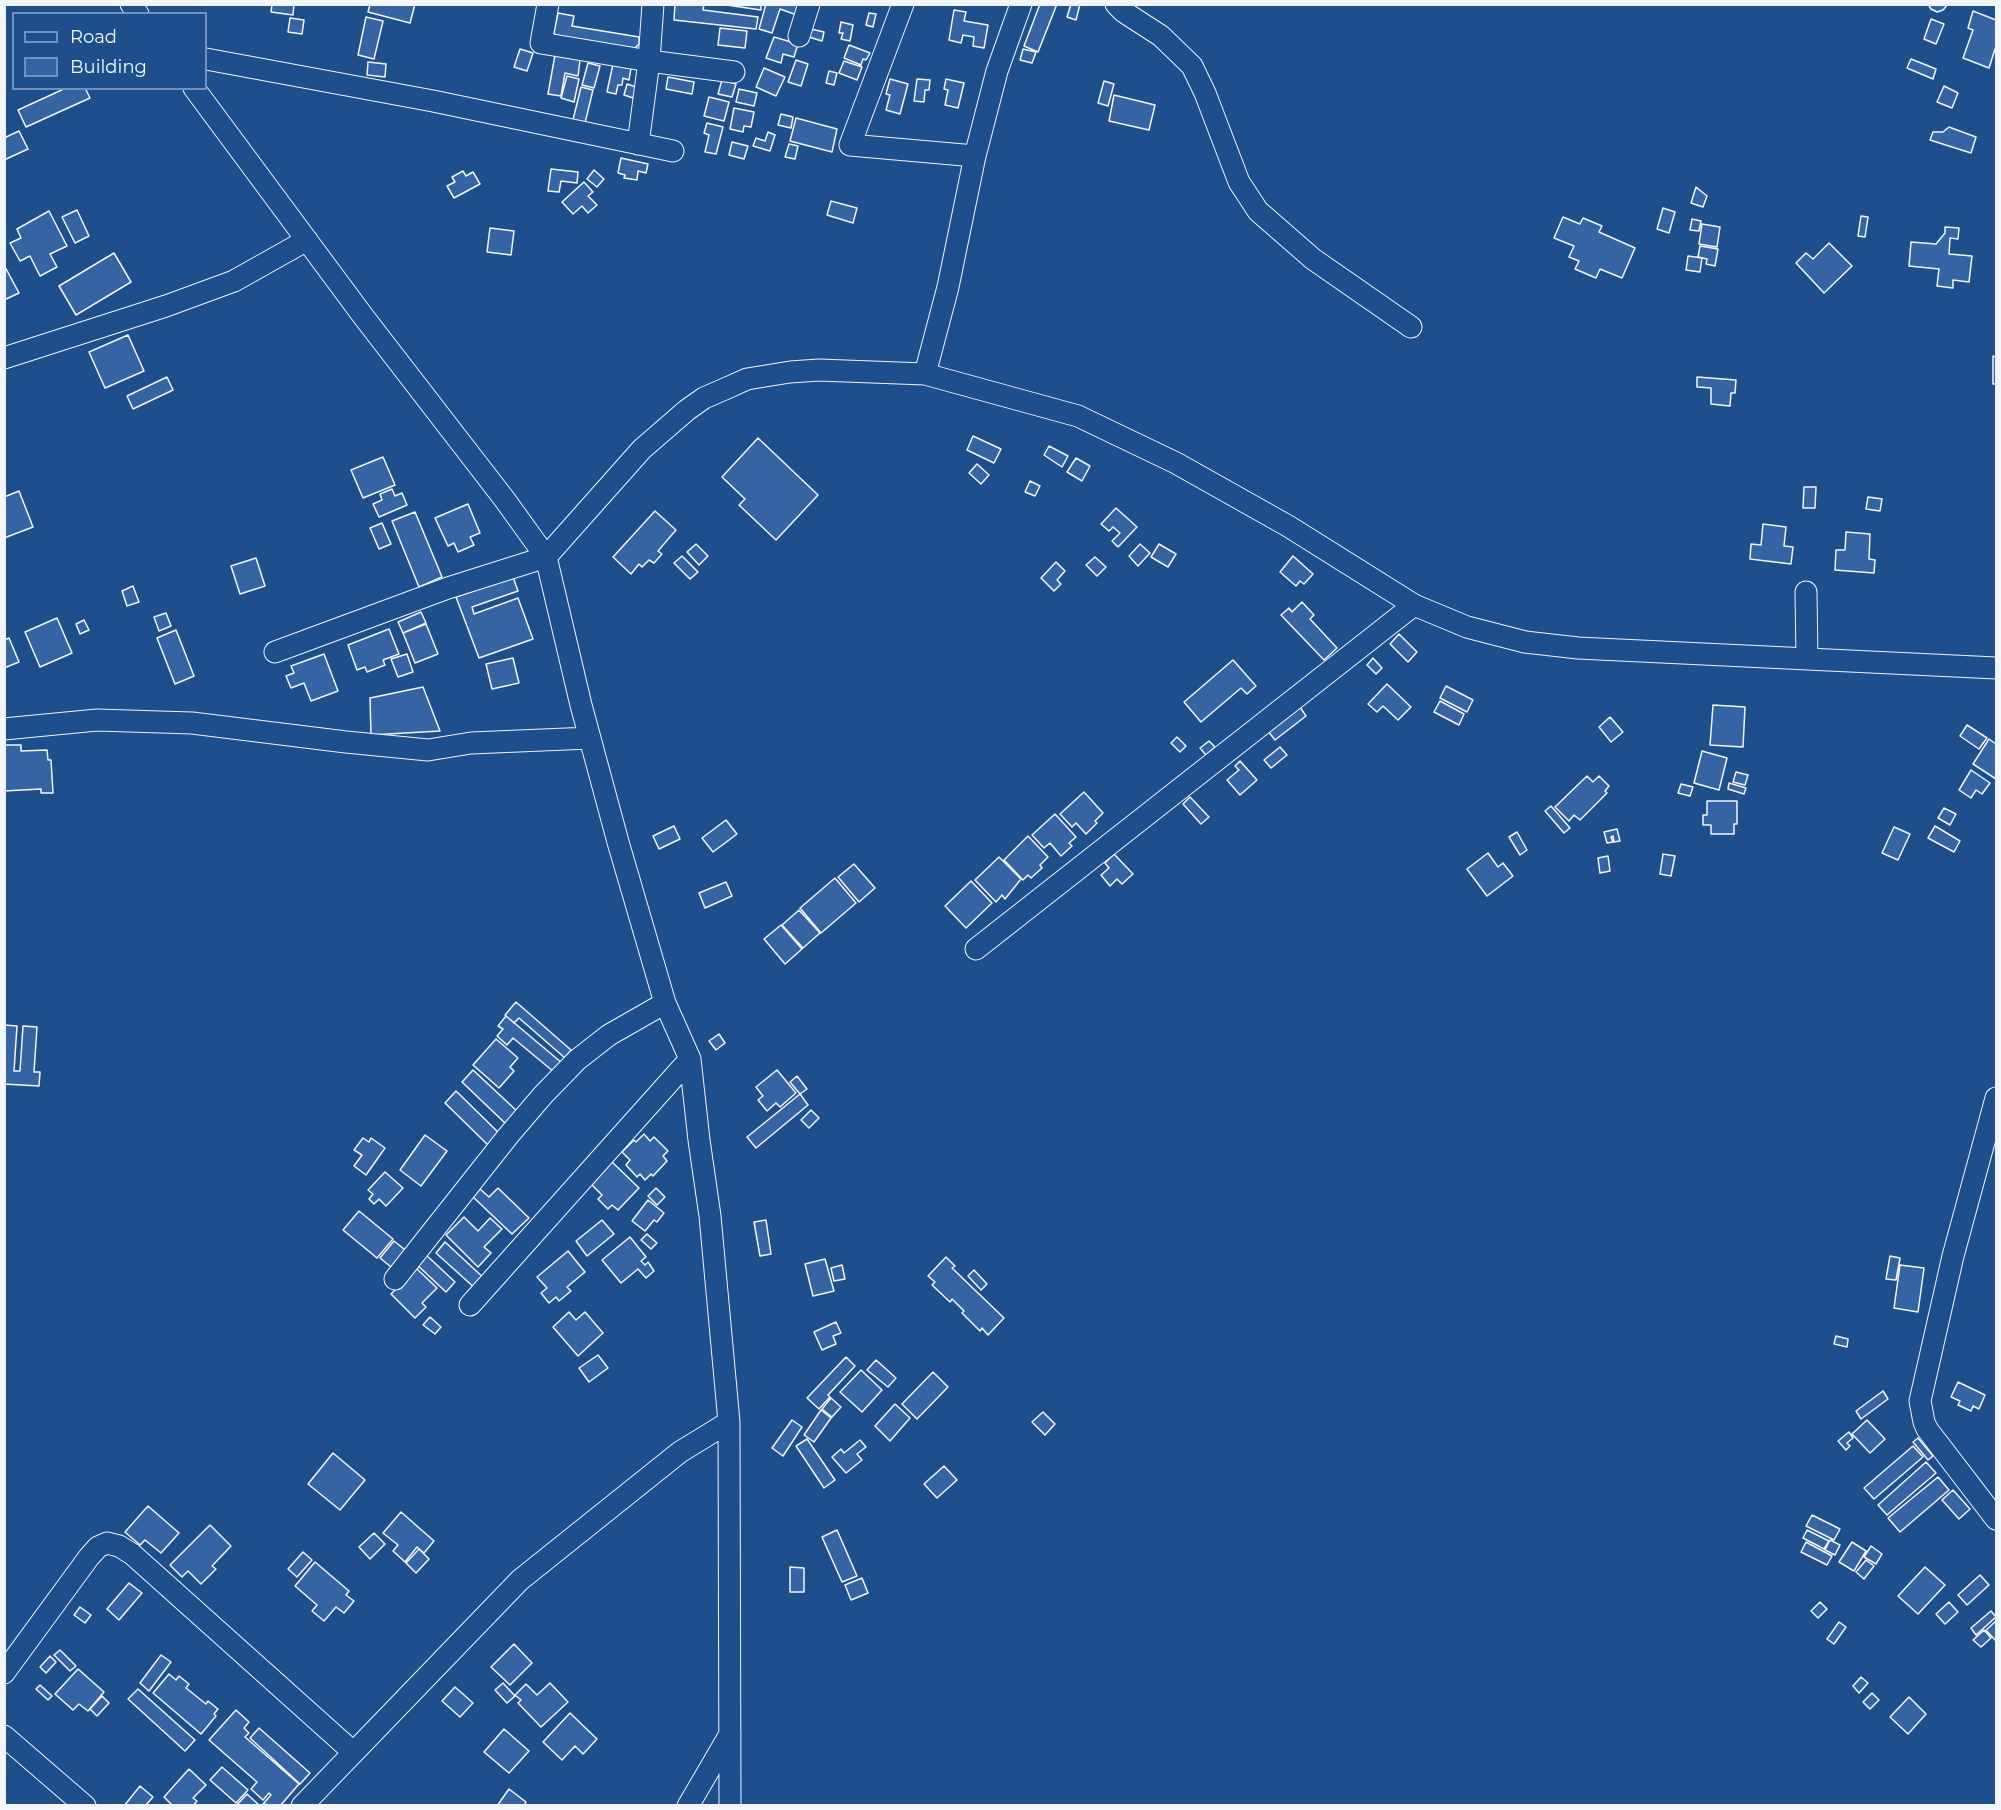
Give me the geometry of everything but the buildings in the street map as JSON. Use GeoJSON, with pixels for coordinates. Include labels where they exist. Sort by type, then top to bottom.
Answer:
{"type":"FeatureCollection","features":[{"type":"Feature","properties":{"kind":"street"},"geometry":{"type":"LineString","coordinates":[[548,4],[542,42],[649,61],[734,72]]}},
{"type":"Feature","properties":{"kind":"street"},"geometry":{"type":"LineString","coordinates":[[638,144],[649,61],[653,4]]}},
{"type":"Feature","properties":{"kind":"street"},"geometry":{"type":"LineString","coordinates":[[799,36],[809,4]]}},
{"type":"Feature","properties":{"kind":"street"},"geometry":{"type":"LineString","coordinates":[[903,4],[850,145],[975,156]]}},
{"type":"Feature","properties":{"kind":"street"},"geometry":{"type":"LineString","coordinates":[[925,374],[948,288],[975,156],[997,71],[1021,4]]}},
{"type":"Feature","properties":{"kind":"street"},"geometry":{"type":"LineString","coordinates":[[1116,4],[1124,12],[1161,36],[1192,66],[1205,93],[1239,182],[1258,211],[1313,259],[1411,327]]}},
{"type":"Feature","properties":{"kind":"street"},"geometry":{"type":"LineString","coordinates":[[207,59],[433,101],[673,151]]}},
{"type":"Feature","properties":{"kind":"street"},"geometry":{"type":"LineString","coordinates":[[195,90],[546,557],[590,738],[665,1003],[690,1059],[710,1216],[729,1422],[730,1806]]}},
{"type":"Feature","properties":{"kind":"street"},"geometry":{"type":"LineString","coordinates":[[4,358],[166,306],[234,281],[307,240]]}},
{"type":"Feature","properties":{"kind":"street"},"geometry":{"type":"LineString","coordinates":[[275,652],[448,588],[546,557],[642,449],[704,398],[747,379],[810,371],[925,374],[1078,416],[1176,464],[1288,526],[1414,605],[1467,627],[1525,642],[1578,648],[1996,668]]}},
{"type":"Feature","properties":{"kind":"street"},"geometry":{"type":"LineString","coordinates":[[1806,592],[1807,659]]}},
{"type":"Feature","properties":{"kind":"street"},"geometry":{"type":"LineString","coordinates":[[976,949],[1414,605]]}},
{"type":"Feature","properties":{"kind":"street"},"geometry":{"type":"LineString","coordinates":[[4,729],[97,720],[192,723],[428,750],[471,743],[590,738]]}},
{"type":"Feature","properties":{"kind":"street"},"geometry":{"type":"LineString","coordinates":[[395,1279],[508,1136],[570,1067],[609,1035],[665,1003]]}},
{"type":"Feature","properties":{"kind":"street"},"geometry":{"type":"LineString","coordinates":[[470,1305],[690,1059]]}},
{"type":"Feature","properties":{"kind":"street"},"geometry":{"type":"LineString","coordinates":[[1996,1098],[1953,1256],[1920,1401],[1923,1422],[1927,1429],[1996,1519]]}},
{"type":"Feature","properties":{"kind":"street"},"geometry":{"type":"LineString","coordinates":[[302,1806],[520,1580],[680,1452],[729,1422]]}},
{"type":"Feature","properties":{"kind":"street"},"geometry":{"type":"LineString","coordinates":[[4,1673],[89,1557],[107,1543],[119,1546],[132,1554],[353,1752]]}},
{"type":"Feature","properties":{"kind":"street"},"geometry":{"type":"LineString","coordinates":[[688,1806],[731,1732]]}},
{"type":"Feature","properties":{"kind":"street"},"geometry":{"type":"LineString","coordinates":[[4,1736],[85,1806]]}}]}
